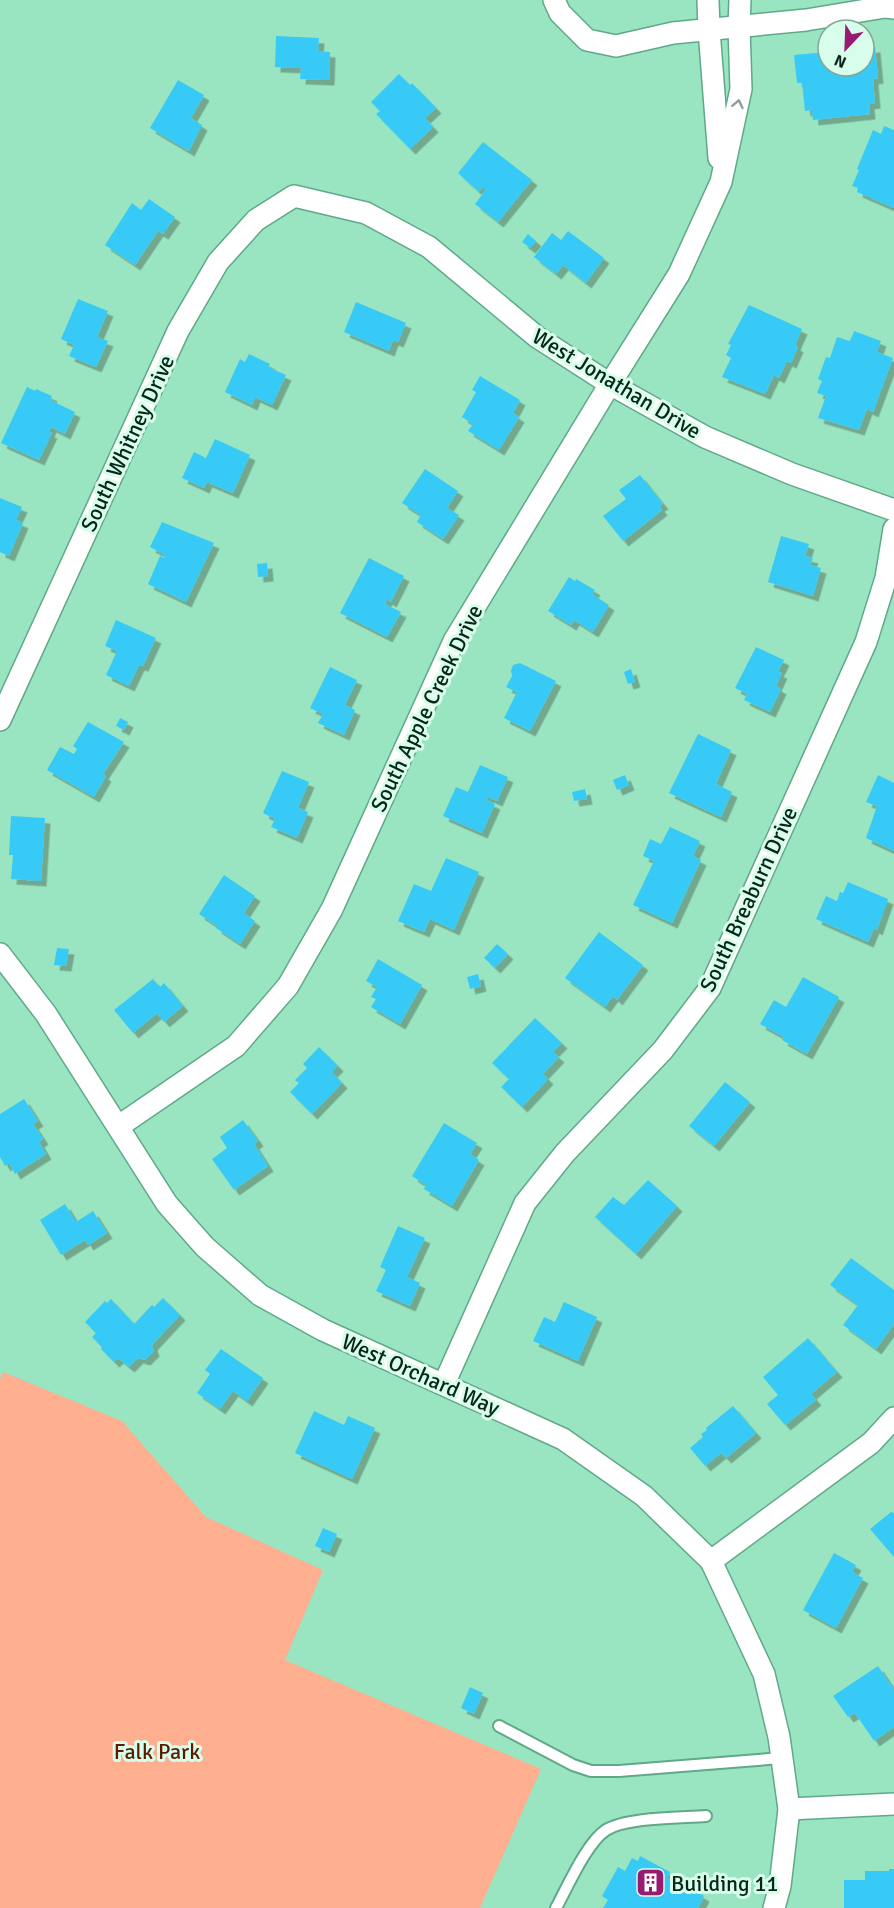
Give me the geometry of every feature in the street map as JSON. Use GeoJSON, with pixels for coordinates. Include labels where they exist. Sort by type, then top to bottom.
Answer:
{"type":"FeatureCollection","features":[{"type":"Feature","properties":{"kind":"street"},"geometry":{"type":"LineString","coordinates":[[554,0],[560,13],[587,40],[616,45],[673,33],[806,20],[885,7],[894,8]]}},
{"type":"Feature","properties":{"kind":"street","name":"South Apple Creek Drive"},"geometry":{"type":"LineString","coordinates":[[708,0],[720,182]]}},
{"type":"Feature","properties":{"kind":"street","name":"South Apple Creek Drive"},"geometry":{"type":"LineString","coordinates":[[119,1126],[236,1046],[288,986],[332,909],[454,641],[679,274],[720,182],[741,89],[740,0]]}},
{"type":"Feature","properties":{"kind":"street","name":"West Jonathan Drive"},"geometry":{"type":"LineString","coordinates":[[294,196],[366,213],[429,247],[537,337],[610,384],[705,438],[792,474],[894,510]]}},
{"type":"Feature","properties":{"kind":"street","name":"South Whitney Drive"},"geometry":{"type":"LineString","coordinates":[[0,720],[178,331],[218,262],[256,220],[294,196]]}},
{"type":"Feature","properties":{"kind":"street","name":"South Breaburn Drive"},"geometry":{"type":"LineString","coordinates":[[444,1384],[525,1203],[565,1153],[663,1050],[710,988],[866,642],[885,578],[894,530]]}},
{"type":"Feature","properties":{"kind":"street","name":"West Orchard Way"},"geometry":{"type":"LineString","coordinates":[[0,954],[46,1014],[167,1204],[205,1247],[260,1295],[323,1330],[563,1439],[644,1496],[711,1561],[764,1674],[779,1737],[789,1809],[780,1886],[774,1908]]}},
{"type":"Feature","properties":{"kind":"street"},"geometry":{"type":"LineString","coordinates":[[711,1561],[871,1443],[894,1418]]}},
{"type":"Feature","properties":{"kind":"street"},"geometry":{"type":"LineString","coordinates":[[789,1809],[894,1804]]}},
{"type":"Feature","properties":{"kind":"lane"},"geometry":{"type":"LineString","coordinates":[[499,1726],[573,1765],[591,1771],[619,1771],[782,1758]]}},
{"type":"Feature","properties":{"kind":"lane"},"geometry":{"type":"LineString","coordinates":[[556,1908],[591,1845],[606,1830],[630,1822],[706,1816]]}},
{"type":"Feature","properties":{"kind":"green space","name":"Falk Park"},"geometry":{"type":"Polygon","coordinates":[[[3,1372],[122,1421],[206,1517],[323,1570],[285,1660],[541,1769],[480,1908],[0,1908],[0,1379],[3,1372]]]}},
{"type":"Feature","properties":{"kind":"building"},"geometry":{"type":"Polygon","coordinates":[[[276,36],[319,38],[318,51],[330,52],[329,80],[300,79],[301,68],[275,67],[276,36]]]}},
{"type":"Feature","properties":{"kind":"building"},"geometry":{"type":"Polygon","coordinates":[[[816,53],[816,78],[876,78],[876,57],[878,78],[873,79],[875,103],[869,104],[870,114],[813,120],[812,110],[805,111],[802,83],[797,83],[794,55],[816,53]]]}},
{"type":"Feature","properties":{"kind":"building"},"geometry":{"type":"Polygon","coordinates":[[[399,74],[410,85],[412,83],[436,108],[425,118],[433,127],[410,149],[376,114],[380,111],[371,102],[399,74]]]}},
{"type":"Feature","properties":{"kind":"building"},"geometry":{"type":"Polygon","coordinates":[[[178,80],[204,95],[191,118],[202,125],[189,151],[150,128],[178,80]]]}},
{"type":"Feature","properties":{"kind":"building"},"geometry":{"type":"Polygon","coordinates":[[[884,126],[894,130],[894,208],[857,192],[858,188],[852,186],[873,130],[881,134],[884,126]]]}},
{"type":"Feature","properties":{"kind":"building"},"geometry":{"type":"Polygon","coordinates":[[[483,142],[532,180],[498,222],[475,204],[486,189],[483,187],[479,192],[458,173],[483,142]]]}},
{"type":"Feature","properties":{"kind":"building"},"geometry":{"type":"Polygon","coordinates":[[[149,199],[175,217],[163,234],[158,231],[135,265],[105,245],[132,203],[141,210],[149,199]]]}},
{"type":"Feature","properties":{"kind":"building"},"geometry":{"type":"Polygon","coordinates":[[[568,231],[604,258],[586,283],[563,265],[556,274],[534,257],[552,233],[561,240],[568,231]]]}},
{"type":"Feature","properties":{"kind":"building"},"geometry":{"type":"Polygon","coordinates":[[[528,234],[536,241],[530,248],[522,242],[528,234]]]}},
{"type":"Feature","properties":{"kind":"building"},"geometry":{"type":"Polygon","coordinates":[[[78,299],[108,311],[97,337],[108,341],[96,367],[69,356],[74,345],[61,339],[78,299]]]}},
{"type":"Feature","properties":{"kind":"building"},"geometry":{"type":"Polygon","coordinates":[[[356,302],[406,323],[398,342],[393,340],[389,351],[344,332],[356,302]]]}},
{"type":"Feature","properties":{"kind":"building"},"geometry":{"type":"Polygon","coordinates":[[[749,305],[802,329],[791,363],[787,361],[779,378],[774,375],[765,394],[722,377],[731,358],[726,355],[731,345],[728,344],[749,305]]]}},
{"type":"Feature","properties":{"kind":"building"},"geometry":{"type":"Polygon","coordinates":[[[854,331],[881,341],[877,352],[893,358],[873,412],[867,409],[859,430],[818,418],[826,396],[817,393],[822,381],[818,379],[826,357],[830,358],[837,337],[850,341],[854,331]]]}},
{"type":"Feature","properties":{"kind":"building"},"geometry":{"type":"Polygon","coordinates":[[[249,354],[270,364],[268,367],[286,375],[272,405],[255,397],[252,405],[225,392],[240,359],[245,362],[249,354]]]}},
{"type":"Feature","properties":{"kind":"building"},"geometry":{"type":"Polygon","coordinates":[[[480,376],[520,400],[513,413],[519,417],[499,450],[468,431],[473,424],[462,417],[476,392],[472,390],[480,376]]]}},
{"type":"Feature","properties":{"kind":"building"},"geometry":{"type":"Polygon","coordinates":[[[27,387],[52,396],[50,400],[75,412],[65,434],[51,427],[49,432],[52,433],[39,460],[1,443],[27,387]]]}},
{"type":"Feature","properties":{"kind":"building"},"geometry":{"type":"Polygon","coordinates":[[[215,439],[250,455],[233,493],[207,482],[204,488],[182,478],[194,452],[206,458],[215,439]]]}},
{"type":"Feature","properties":{"kind":"building"},"geometry":{"type":"Polygon","coordinates":[[[425,469],[458,491],[447,508],[459,515],[443,539],[417,522],[421,515],[402,503],[425,469]]]}},
{"type":"Feature","properties":{"kind":"building"},"geometry":{"type":"Polygon","coordinates":[[[640,475],[663,504],[659,506],[662,510],[623,541],[603,516],[626,499],[619,490],[640,475]]]}},
{"type":"Feature","properties":{"kind":"building"},"geometry":{"type":"Polygon","coordinates":[[[0,498],[22,507],[16,520],[23,523],[9,556],[0,552],[0,498]]]}},
{"type":"Feature","properties":{"kind":"building"},"geometry":{"type":"Polygon","coordinates":[[[162,522],[214,543],[186,602],[148,584],[160,556],[164,558],[165,555],[150,547],[162,522]]]}},
{"type":"Feature","properties":{"kind":"building"},"geometry":{"type":"Polygon","coordinates":[[[781,536],[809,544],[805,556],[813,558],[810,565],[821,568],[813,596],[768,582],[781,536]]]}},
{"type":"Feature","properties":{"kind":"building"},"geometry":{"type":"Polygon","coordinates":[[[369,558],[404,576],[391,602],[387,599],[385,604],[401,612],[387,637],[340,613],[369,558]]]}},
{"type":"Feature","properties":{"kind":"building"},"geometry":{"type":"Polygon","coordinates":[[[267,563],[268,576],[258,577],[257,564],[267,563]]]}},
{"type":"Feature","properties":{"kind":"building"},"geometry":{"type":"Polygon","coordinates":[[[569,577],[595,590],[592,594],[609,605],[593,632],[574,620],[571,625],[548,611],[569,577]]]}},
{"type":"Feature","properties":{"kind":"building"},"geometry":{"type":"Polygon","coordinates":[[[116,620],[156,638],[143,666],[139,665],[129,686],[106,675],[117,651],[105,646],[116,620]]]}},
{"type":"Feature","properties":{"kind":"building"},"geometry":{"type":"Polygon","coordinates":[[[756,647],[784,660],[778,672],[782,673],[776,686],[781,689],[770,712],[744,700],[747,694],[735,688],[756,647]]]}},
{"type":"Feature","properties":{"kind":"building"},"geometry":{"type":"Polygon","coordinates":[[[520,663],[556,681],[530,731],[504,718],[517,692],[506,687],[512,676],[513,665],[520,663]]]}},
{"type":"Feature","properties":{"kind":"building"},"geometry":{"type":"Polygon","coordinates":[[[330,667],[357,680],[345,705],[355,710],[344,735],[318,723],[323,714],[310,708],[330,667]]]}},
{"type":"Feature","properties":{"kind":"building"},"geometry":{"type":"Polygon","coordinates":[[[631,669],[635,682],[628,684],[624,672],[631,669]]]}},
{"type":"Feature","properties":{"kind":"building"},"geometry":{"type":"Polygon","coordinates":[[[120,718],[128,722],[124,730],[116,726],[120,718]]]}},
{"type":"Feature","properties":{"kind":"building"},"geometry":{"type":"Polygon","coordinates":[[[88,722],[124,742],[103,774],[106,776],[94,797],[47,770],[60,747],[74,754],[77,749],[73,746],[88,722]]]}},
{"type":"Feature","properties":{"kind":"building"},"geometry":{"type":"Polygon","coordinates":[[[698,734],[731,750],[716,784],[732,792],[721,817],[669,793],[698,734]]]}},
{"type":"Feature","properties":{"kind":"building"},"geometry":{"type":"Polygon","coordinates":[[[480,765],[508,777],[497,801],[488,797],[486,800],[495,804],[482,833],[443,816],[456,787],[468,792],[480,765]]]}},
{"type":"Feature","properties":{"kind":"building"},"geometry":{"type":"Polygon","coordinates":[[[282,771],[309,782],[298,808],[308,812],[297,838],[271,827],[275,819],[263,813],[282,771]]]}},
{"type":"Feature","properties":{"kind":"building"},"geometry":{"type":"Polygon","coordinates":[[[625,775],[629,785],[617,790],[613,780],[625,775]]]}},
{"type":"Feature","properties":{"kind":"building"},"geometry":{"type":"Polygon","coordinates":[[[878,775],[894,783],[894,851],[866,838],[877,806],[866,802],[878,775]]]}},
{"type":"Feature","properties":{"kind":"building"},"geometry":{"type":"Polygon","coordinates":[[[585,789],[587,799],[574,801],[572,792],[585,789]]]}},
{"type":"Feature","properties":{"kind":"building"},"geometry":{"type":"Polygon","coordinates":[[[11,816],[45,818],[41,881],[11,879],[13,855],[9,855],[11,816]]]}},
{"type":"Feature","properties":{"kind":"building"},"geometry":{"type":"Polygon","coordinates":[[[670,827],[700,841],[693,856],[701,860],[672,923],[633,905],[654,861],[643,856],[650,839],[661,844],[670,827]]]}},
{"type":"Feature","properties":{"kind":"building"},"geometry":{"type":"Polygon","coordinates":[[[446,858],[479,872],[454,930],[430,919],[424,932],[398,921],[414,884],[431,891],[446,858]]]}},
{"type":"Feature","properties":{"kind":"building"},"geometry":{"type":"Polygon","coordinates":[[[224,875],[255,896],[244,913],[255,921],[240,944],[199,914],[224,875]]]}},
{"type":"Feature","properties":{"kind":"building"},"geometry":{"type":"Polygon","coordinates":[[[848,882],[888,899],[877,930],[874,928],[868,942],[816,919],[826,896],[837,901],[840,892],[843,893],[848,882]]]}},
{"type":"Feature","properties":{"kind":"building"},"geometry":{"type":"Polygon","coordinates":[[[599,932],[643,965],[617,1000],[613,996],[605,1007],[565,978],[599,932]]]}},
{"type":"Feature","properties":{"kind":"building"},"geometry":{"type":"Polygon","coordinates":[[[497,944],[508,954],[495,968],[484,958],[497,944]]]}},
{"type":"Feature","properties":{"kind":"building"},"geometry":{"type":"Polygon","coordinates":[[[57,948],[69,949],[66,966],[54,965],[57,948]]]}},
{"type":"Feature","properties":{"kind":"building"},"geometry":{"type":"Polygon","coordinates":[[[378,959],[422,985],[400,1024],[371,1007],[376,999],[371,997],[377,987],[366,981],[378,959]]]}},
{"type":"Feature","properties":{"kind":"building"},"geometry":{"type":"Polygon","coordinates":[[[478,974],[481,986],[470,989],[467,977],[478,974]]]}},
{"type":"Feature","properties":{"kind":"building"},"geometry":{"type":"Polygon","coordinates":[[[803,977],[839,997],[807,1054],[782,1040],[784,1037],[760,1024],[774,1000],[786,1007],[803,977]]]}},
{"type":"Feature","properties":{"kind":"building"},"geometry":{"type":"Polygon","coordinates":[[[153,979],[160,987],[164,983],[183,1006],[164,1022],[157,1013],[133,1033],[114,1010],[153,979]]]}},
{"type":"Feature","properties":{"kind":"building"},"geometry":{"type":"Polygon","coordinates":[[[535,1018],[562,1043],[553,1052],[559,1057],[543,1074],[548,1079],[522,1107],[501,1087],[509,1079],[492,1063],[535,1018]]]}},
{"type":"Feature","properties":{"kind":"building"},"geometry":{"type":"Polygon","coordinates":[[[319,1047],[338,1066],[332,1072],[342,1083],[312,1114],[290,1092],[299,1083],[295,1080],[307,1068],[303,1064],[319,1047]]]}},
{"type":"Feature","properties":{"kind":"building"},"geometry":{"type":"Polygon","coordinates":[[[725,1082],[750,1102],[714,1146],[689,1126],[725,1082]]]}},
{"type":"Feature","properties":{"kind":"building"},"geometry":{"type":"Polygon","coordinates":[[[24,1099],[38,1121],[33,1124],[43,1139],[39,1142],[46,1154],[15,1174],[9,1163],[5,1166],[0,1157],[0,1114],[24,1099]]]}},
{"type":"Feature","properties":{"kind":"building"},"geometry":{"type":"Polygon","coordinates":[[[243,1120],[258,1141],[254,1144],[268,1166],[234,1190],[212,1159],[227,1148],[220,1137],[243,1120]]]}},
{"type":"Feature","properties":{"kind":"building"},"geometry":{"type":"Polygon","coordinates":[[[444,1123],[477,1143],[470,1154],[479,1160],[452,1206],[424,1189],[426,1185],[412,1176],[444,1123]]]}},
{"type":"Feature","properties":{"kind":"building"},"geometry":{"type":"Polygon","coordinates":[[[648,1180],[677,1206],[636,1254],[595,1217],[613,1197],[624,1205],[648,1180]]]}},
{"type":"Feature","properties":{"kind":"building"},"geometry":{"type":"Polygon","coordinates":[[[65,1204],[76,1222],[93,1211],[107,1233],[88,1245],[85,1240],[61,1255],[40,1220],[65,1204]]]}},
{"type":"Feature","properties":{"kind":"building"},"geometry":{"type":"Polygon","coordinates":[[[398,1226],[425,1238],[407,1277],[420,1283],[410,1306],[376,1291],[386,1270],[380,1267],[398,1226]]]}},
{"type":"Feature","properties":{"kind":"building"},"geometry":{"type":"Polygon","coordinates":[[[851,1258],[894,1290],[894,1324],[876,1349],[843,1325],[858,1305],[830,1285],[851,1258]]]}},
{"type":"Feature","properties":{"kind":"building"},"geometry":{"type":"Polygon","coordinates":[[[163,1298],[180,1315],[152,1345],[154,1351],[145,1360],[138,1358],[129,1367],[118,1358],[114,1362],[101,1349],[102,1347],[92,1337],[96,1333],[85,1322],[105,1301],[107,1303],[111,1299],[134,1324],[152,1305],[154,1307],[163,1298]]]}},
{"type":"Feature","properties":{"kind":"building"},"geometry":{"type":"Polygon","coordinates":[[[564,1302],[597,1317],[578,1361],[533,1341],[544,1317],[555,1322],[564,1302]]]}},
{"type":"Feature","properties":{"kind":"building"},"geometry":{"type":"Polygon","coordinates":[[[808,1338],[837,1372],[811,1394],[816,1400],[785,1425],[767,1404],[778,1395],[763,1377],[808,1338]]]}},
{"type":"Feature","properties":{"kind":"building"},"geometry":{"type":"Polygon","coordinates":[[[221,1349],[263,1378],[247,1401],[233,1391],[220,1409],[197,1393],[210,1374],[205,1370],[221,1349]]]}},
{"type":"Feature","properties":{"kind":"building"},"geometry":{"type":"Polygon","coordinates":[[[733,1406],[756,1433],[726,1458],[721,1453],[705,1466],[690,1448],[703,1437],[701,1434],[707,1430],[706,1428],[733,1406]]]}},
{"type":"Feature","properties":{"kind":"building"},"geometry":{"type":"Polygon","coordinates":[[[314,1411],[344,1425],[348,1416],[375,1428],[352,1479],[295,1453],[314,1411]]]}},
{"type":"Feature","properties":{"kind":"building"},"geometry":{"type":"Polygon","coordinates":[[[891,1512],[894,1513],[894,1557],[870,1529],[891,1512]]]}},
{"type":"Feature","properties":{"kind":"building"},"geometry":{"type":"Polygon","coordinates":[[[323,1528],[337,1534],[329,1552],[315,1546],[323,1528]]]}},
{"type":"Feature","properties":{"kind":"building"},"geometry":{"type":"Polygon","coordinates":[[[834,1553],[856,1565],[852,1572],[863,1578],[836,1628],[803,1610],[834,1553]]]}},
{"type":"Feature","properties":{"kind":"building"},"geometry":{"type":"Polygon","coordinates":[[[878,1666],[894,1690],[894,1727],[874,1741],[855,1713],[848,1717],[833,1696],[878,1666]]]}},
{"type":"Feature","properties":{"kind":"building"},"geometry":{"type":"Polygon","coordinates":[[[470,1687],[483,1693],[474,1714],[461,1708],[470,1687]]]}},
{"type":"Feature","properties":{"kind":"building","name":"Building 11"},"geometry":{"type":"Polygon","coordinates":[[[640,1856],[670,1872],[667,1878],[671,1881],[675,1874],[696,1886],[693,1890],[704,1896],[698,1908],[603,1908],[608,1900],[602,1896],[618,1867],[625,1871],[632,1858],[638,1861],[640,1856]]]}},
{"type":"Feature","properties":{"kind":"building"},"geometry":{"type":"Polygon","coordinates":[[[889,1869],[894,1869],[894,1908],[844,1908],[844,1880],[865,1880],[865,1871],[889,1871],[889,1869]]]}},
{"type":"Feature","properties":{"kind":"place","name":"Building 11"},"geometry":{"type":"Point","coordinates":[650,1883]}}]}
